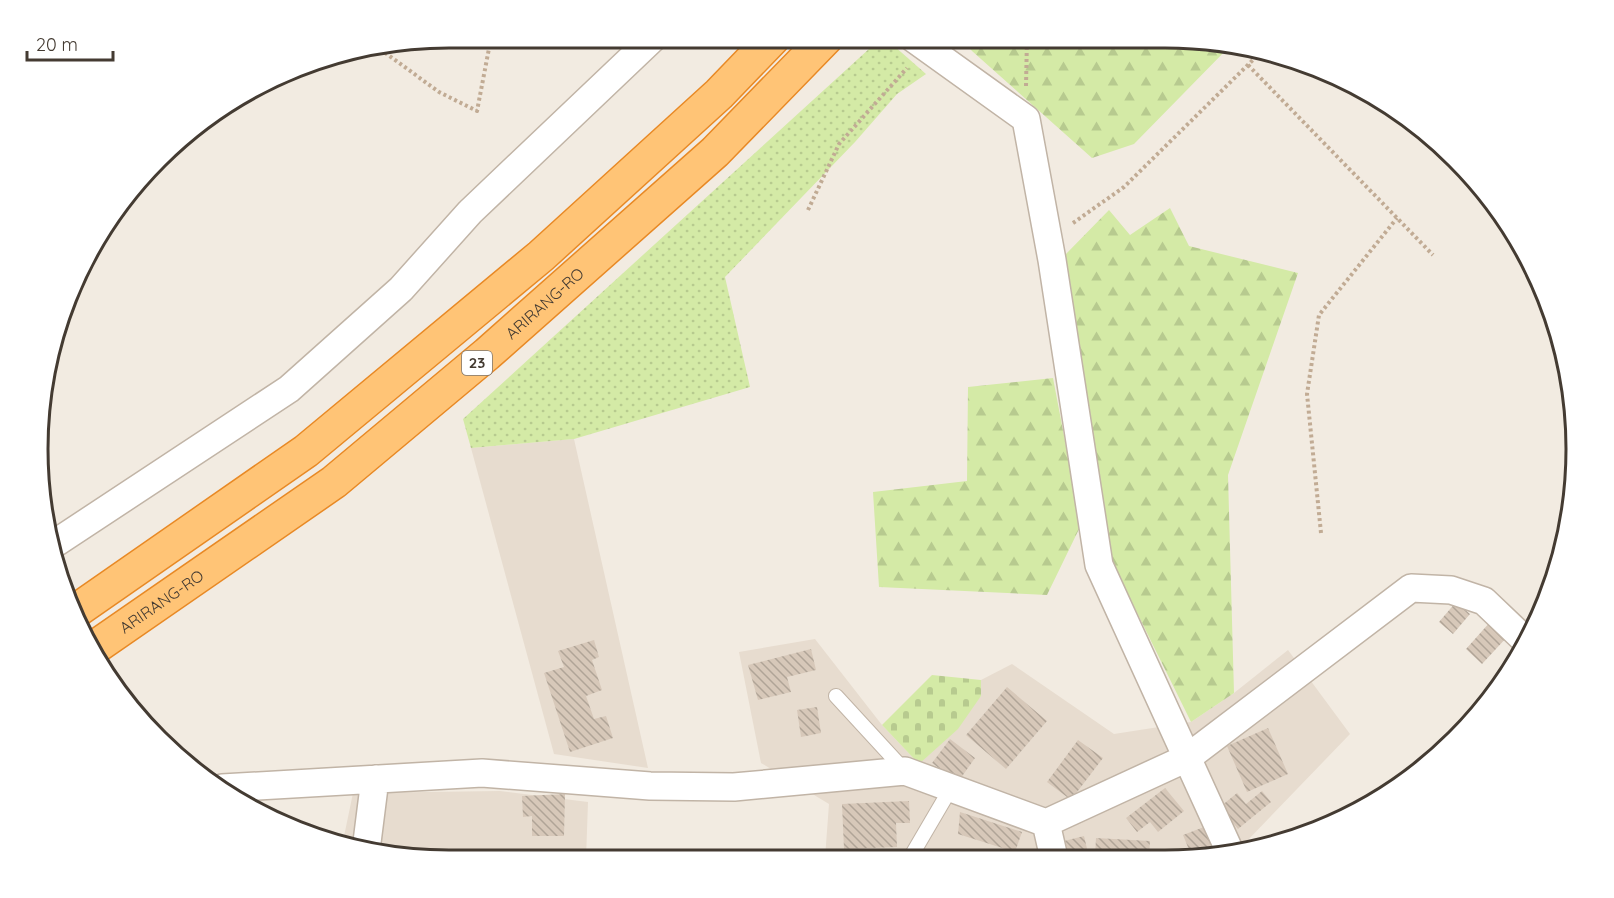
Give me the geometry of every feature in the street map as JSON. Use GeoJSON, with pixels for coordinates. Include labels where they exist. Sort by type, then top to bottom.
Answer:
{"type":"FeatureCollection","features":[{"type":"Feature","properties":{"kind":"highway","name":"23"},"geometry":{"type":"LineString","coordinates":[[81,607],[306,451],[541,256],[719,94],[763,48]]}},
{"type":"Feature","properties":{"kind":"highway","name":"ARIRANG-RO"},"geometry":{"type":"LineString","coordinates":[[99,644],[334,482],[496,346],[715,152],[816,48]]}},
{"type":"Feature","properties":{"kind":"street"},"geometry":{"type":"LineString","coordinates":[[59,541],[289,389],[401,289],[470,212],[642,48]]}},
{"type":"Feature","properties":{"kind":"street"},"geometry":{"type":"LineString","coordinates":[[926,48],[1026,119],[1048,240],[1099,565],[1227,845]]}},
{"type":"Feature","properties":{"kind":"street"},"geometry":{"type":"LineString","coordinates":[[234,787],[482,773],[650,786],[734,787],[905,771],[1046,823],[1187,758],[1411,588],[1451,590],[1485,601],[1520,635]]}},
{"type":"Feature","properties":{"kind":"street"},"geometry":{"type":"LineString","coordinates":[[367,841],[375,779]]}},
{"type":"Feature","properties":{"kind":"street"},"geometry":{"type":"LineString","coordinates":[[1046,823],[1052,850]]}},
{"type":"Feature","properties":{"kind":"lane"},"geometry":{"type":"LineString","coordinates":[[836,696],[905,771]]}},
{"type":"Feature","properties":{"kind":"lane"},"geometry":{"type":"LineString","coordinates":[[915,850],[951,788]]}},
{"type":"Feature","properties":{"kind":"path"},"geometry":{"type":"LineString","coordinates":[[386,53],[439,92],[477,111],[489,48]]}},
{"type":"Feature","properties":{"kind":"path"},"geometry":{"type":"LineString","coordinates":[[808,210],[839,144],[915,48]]}},
{"type":"Feature","properties":{"kind":"path"},"geometry":{"type":"LineString","coordinates":[[1026,119],[1027,48]]}},
{"type":"Feature","properties":{"kind":"path"},"geometry":{"type":"LineString","coordinates":[[1048,240],[1124,187],[1254,59]]}},
{"type":"Feature","properties":{"kind":"path"},"geometry":{"type":"LineString","coordinates":[[1248,65],[1433,255]]}},
{"type":"Feature","properties":{"kind":"path"},"geometry":{"type":"LineString","coordinates":[[1321,532],[1307,394],[1319,315],[1396,218]]}},
{"type":"Feature","properties":{"kind":"shaded area"},"geometry":{"type":"Polygon","coordinates":[[[574,439],[648,768],[554,754],[471,448],[574,439]]]}},
{"type":"Feature","properties":{"kind":"shaded area"},"geometry":{"type":"Polygon","coordinates":[[[815,639],[882,725],[919,764],[981,696],[981,680],[1012,664],[1114,734],[1191,722],[1234,693],[1288,650],[1350,734],[1247,841],[1243,842],[1217,847],[1165,850],[826,850],[829,804],[761,763],[739,652],[815,639]]]}},
{"type":"Feature","properties":{"kind":"shaded area"},"geometry":{"type":"Polygon","coordinates":[[[500,791],[588,802],[586,850],[423,849],[397,847],[345,836],[353,793],[500,791]]]}},
{"type":"Feature","properties":{"kind":"green space"},"geometry":{"type":"Polygon","coordinates":[[[870,48],[896,48],[926,74],[897,94],[855,142],[725,277],[750,387],[574,439],[471,448],[463,419],[870,48]]]}},
{"type":"Feature","properties":{"kind":"green space"},"geometry":{"type":"Polygon","coordinates":[[[969,48],[1165,48],[1224,52],[1134,144],[1092,158],[969,48]]]}},
{"type":"Feature","properties":{"kind":"green space"},"geometry":{"type":"Polygon","coordinates":[[[1170,208],[1189,246],[1298,273],[1228,475],[1234,693],[1191,722],[1111,560],[1065,255],[1109,210],[1130,235],[1170,208]]]}},
{"type":"Feature","properties":{"kind":"green space"},"geometry":{"type":"Polygon","coordinates":[[[1053,378],[1081,525],[1047,595],[879,587],[873,492],[967,481],[968,387],[1053,378]]]}},
{"type":"Feature","properties":{"kind":"green space"},"geometry":{"type":"Polygon","coordinates":[[[932,675],[981,680],[981,696],[958,729],[919,764],[882,725],[932,675]]]}},
{"type":"Feature","properties":{"kind":"building"},"geometry":{"type":"Polygon","coordinates":[[[1456,602],[1470,614],[1453,634],[1439,622],[1456,602]]]}},
{"type":"Feature","properties":{"kind":"building"},"geometry":{"type":"Polygon","coordinates":[[[1491,621],[1508,636],[1482,664],[1466,649],[1491,621]]]}},
{"type":"Feature","properties":{"kind":"building"},"geometry":{"type":"Polygon","coordinates":[[[594,640],[599,657],[592,660],[602,690],[586,696],[594,719],[606,716],[613,738],[570,752],[544,673],[564,667],[558,651],[594,640]]]}},
{"type":"Feature","properties":{"kind":"building"},"geometry":{"type":"Polygon","coordinates":[[[811,649],[816,670],[787,677],[791,692],[758,700],[748,665],[811,649]]]}},
{"type":"Feature","properties":{"kind":"building"},"geometry":{"type":"Polygon","coordinates":[[[1007,687],[1047,721],[1006,769],[966,735],[1007,687]]]}},
{"type":"Feature","properties":{"kind":"building"},"geometry":{"type":"Polygon","coordinates":[[[817,707],[821,733],[801,737],[797,710],[817,707]]]}},
{"type":"Feature","properties":{"kind":"building"},"geometry":{"type":"Polygon","coordinates":[[[1268,728],[1288,774],[1247,792],[1227,746],[1268,728]]]}},
{"type":"Feature","properties":{"kind":"building"},"geometry":{"type":"Polygon","coordinates":[[[950,739],[975,758],[958,782],[932,763],[950,739]]]}},
{"type":"Feature","properties":{"kind":"building"},"geometry":{"type":"Polygon","coordinates":[[[1078,740],[1103,758],[1071,800],[1047,782],[1078,740]]]}},
{"type":"Feature","properties":{"kind":"building"},"geometry":{"type":"Polygon","coordinates":[[[1165,788],[1184,811],[1158,832],[1150,822],[1137,832],[1126,818],[1165,788]]]}},
{"type":"Feature","properties":{"kind":"building"},"geometry":{"type":"Polygon","coordinates":[[[1262,791],[1271,802],[1238,829],[1220,807],[1237,793],[1246,804],[1262,791]]]}},
{"type":"Feature","properties":{"kind":"building"},"geometry":{"type":"Polygon","coordinates":[[[565,794],[564,836],[532,836],[532,816],[523,817],[522,796],[565,794]]]}},
{"type":"Feature","properties":{"kind":"building"},"geometry":{"type":"Polygon","coordinates":[[[909,801],[910,823],[896,823],[897,847],[844,849],[842,804],[909,801]]]}},
{"type":"Feature","properties":{"kind":"building"},"geometry":{"type":"Polygon","coordinates":[[[960,812],[1022,832],[1016,850],[1009,850],[958,834],[960,812]]]}},
{"type":"Feature","properties":{"kind":"building"},"geometry":{"type":"Polygon","coordinates":[[[1204,827],[1212,847],[1189,849],[1183,835],[1204,827]]]}},
{"type":"Feature","properties":{"kind":"building"},"geometry":{"type":"Polygon","coordinates":[[[1084,836],[1087,850],[1062,850],[1060,842],[1084,836]]]}},
{"type":"Feature","properties":{"kind":"building"},"geometry":{"type":"Polygon","coordinates":[[[1096,838],[1150,841],[1149,850],[1095,850],[1096,838]]]}}]}
